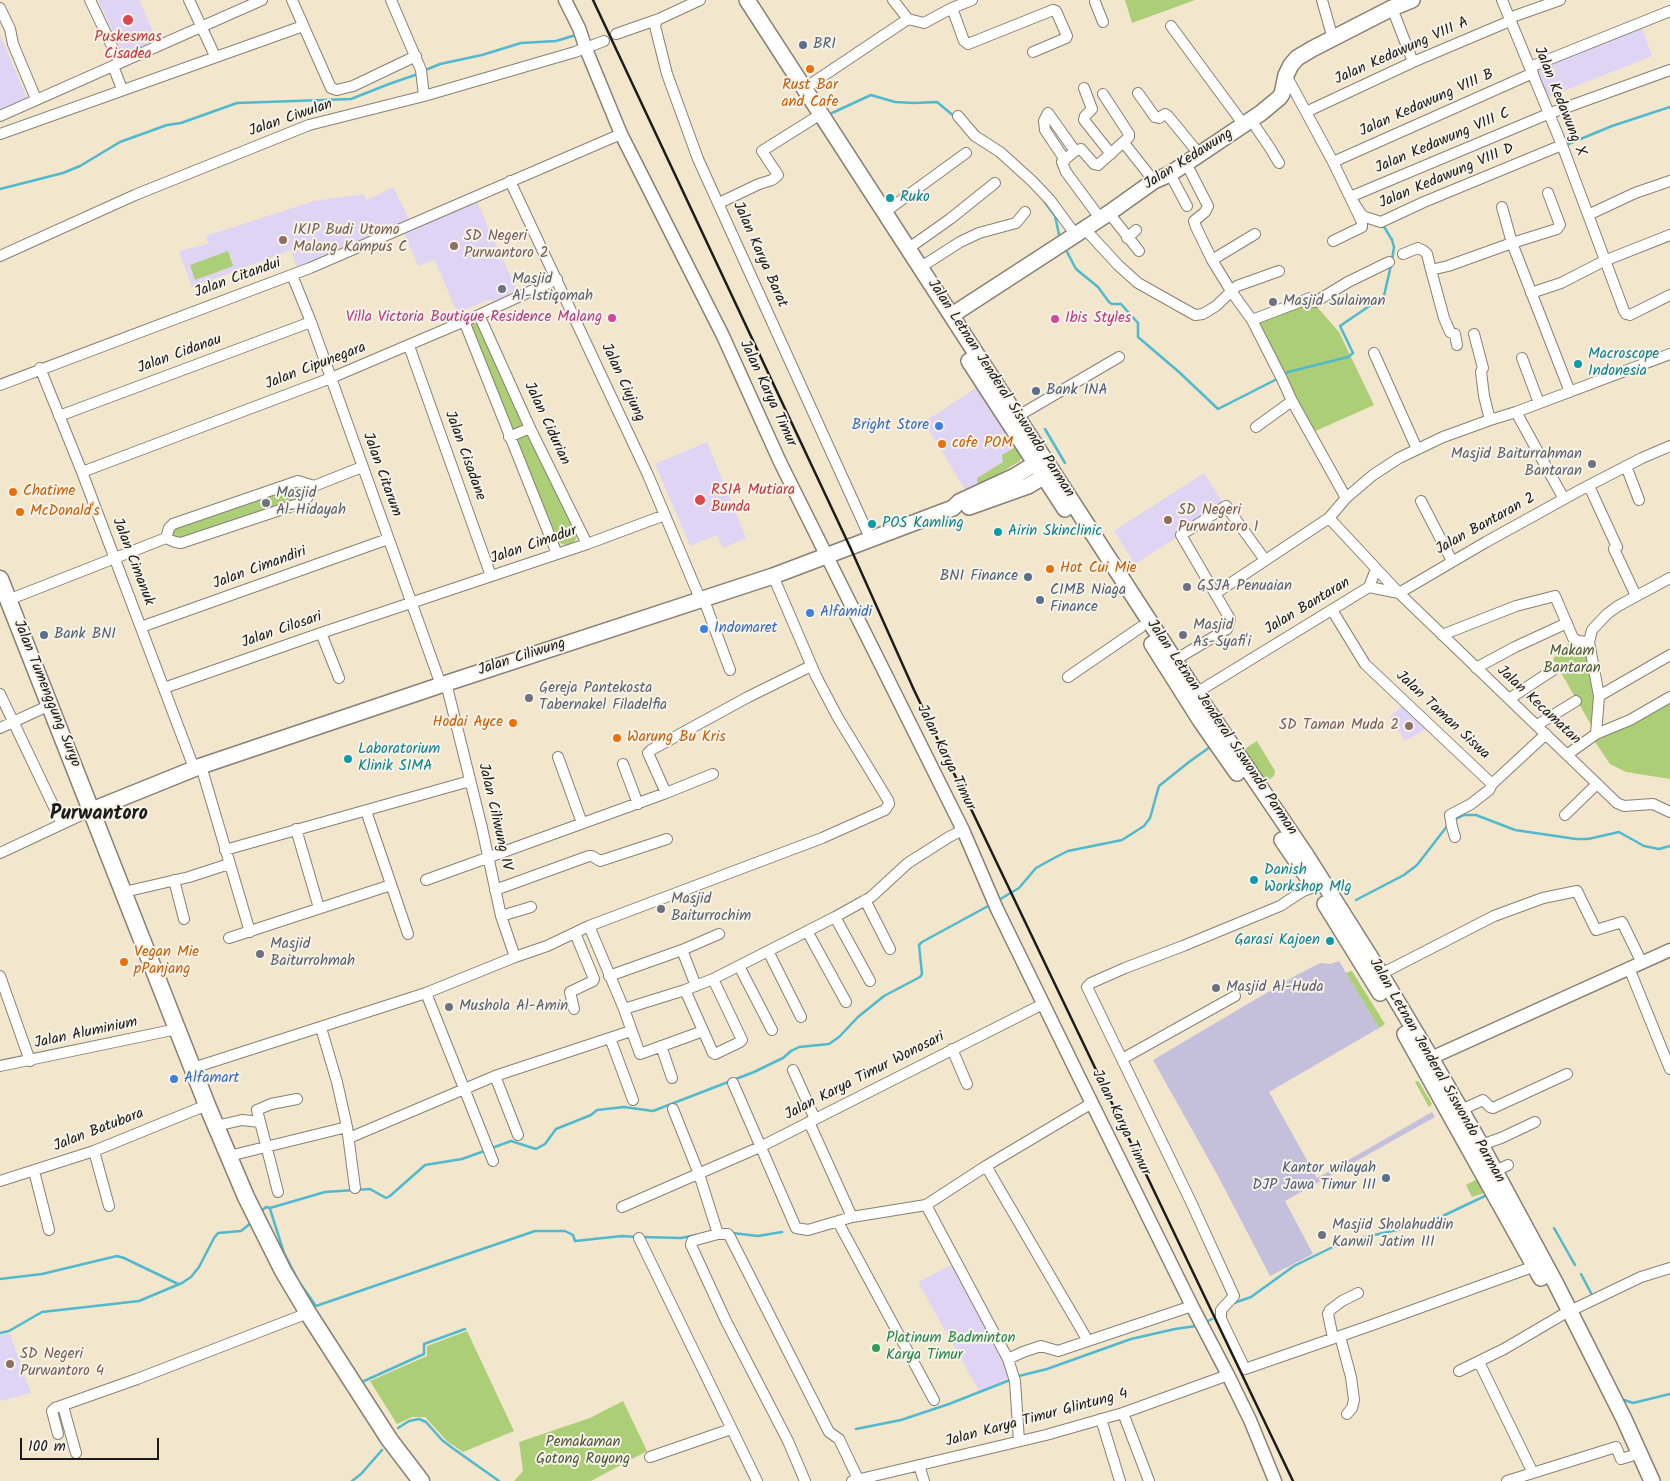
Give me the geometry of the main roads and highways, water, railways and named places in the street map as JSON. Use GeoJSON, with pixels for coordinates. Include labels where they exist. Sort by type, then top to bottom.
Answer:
{"type":"FeatureCollection","features":[{"type":"Feature","properties":{"kind":"highway","name":"Jalan Tumenggung Suryo"},"geometry":{"type":"LineString","coordinates":[[0,579],[207,1105],[252,1208],[283,1271],[308,1313],[389,1439],[421,1481]]}},
{"type":"Feature","properties":{"kind":"main road","name":"Jalan Letnan Jenderal Siswondo Parman"},"geometry":{"type":"LineString","coordinates":[[737,0],[1039,461],[1175,660],[1263,802],[1381,974],[1481,1145],[1501,1168],[1642,1481]]}},
{"type":"Feature","properties":{"kind":"main road","name":"Jalan Letnan Jenderal Siswondo Parman"},"geometry":{"type":"LineString","coordinates":[[747,0],[1018,416],[1039,461]]}},
{"type":"Feature","properties":{"kind":"main road","name":"Jalan Kedawung"},"geometry":{"type":"LineString","coordinates":[[952,315],[1154,181],[1170,174],[1280,98],[1286,75],[1297,58],[1312,48],[1412,0]]}},
{"type":"Feature","properties":{"kind":"main road","name":"Jalan Ciliwung"},"geometry":{"type":"LineString","coordinates":[[92,810],[197,767],[443,684],[702,600],[871,540],[953,508],[959,502],[1016,476],[1039,461]]}},
{"type":"Feature","properties":{"kind":"main road","name":"Jalan Letnan Jenderal Siswondo Parman"},"geometry":{"type":"LineString","coordinates":[[1048,474],[1200,720],[1263,802]]}},
{"type":"Feature","properties":{"kind":"main road","name":"Jalan Ciliwung"},"geometry":{"type":"LineString","coordinates":[[953,508],[961,510],[1025,487],[1048,474]]}},
{"type":"Feature","properties":{"kind":"main road","name":"Jalan Letnan Jenderal Siswondo Parman"},"geometry":{"type":"LineString","coordinates":[[1301,858],[1314,887],[1415,1050],[1535,1266],[1566,1313],[1652,1481]]}},
{"type":"Feature","properties":{"kind":"waterway"},"geometry":{"type":"LineString","coordinates":[[428,69],[440,64],[482,55],[521,43],[556,41],[576,35]]}},
{"type":"Feature","properties":{"kind":"waterway"},"geometry":{"type":"LineString","coordinates":[[0,189],[63,173],[80,166],[120,142],[237,103],[351,99],[418,74]]}},
{"type":"Feature","properties":{"kind":"waterway"},"geometry":{"type":"LineString","coordinates":[[832,113],[871,95],[895,102],[937,102],[955,117]]}},
{"type":"Feature","properties":{"kind":"waterway"},"geometry":{"type":"LineString","coordinates":[[1566,145],[1612,126],[1670,107]]}},
{"type":"Feature","properties":{"kind":"waterway"},"geometry":{"type":"LineString","coordinates":[[1044,201],[1055,216],[1060,239]]}},
{"type":"Feature","properties":{"kind":"waterway"},"geometry":{"type":"LineString","coordinates":[[1384,224],[1394,247],[1392,260]]}},
{"type":"Feature","properties":{"kind":"waterway"},"geometry":{"type":"LineString","coordinates":[[1065,248],[1076,269],[1098,287],[1109,302],[1121,304],[1138,323],[1138,337],[1218,409],[1279,378]]}},
{"type":"Feature","properties":{"kind":"waterway"},"geometry":{"type":"LineString","coordinates":[[1283,375],[1288,372],[1348,357],[1353,353],[1340,326],[1384,296],[1391,265]]}},
{"type":"Feature","properties":{"kind":"waterway"},"geometry":{"type":"LineString","coordinates":[[1045,429],[1065,463]]}},
{"type":"Feature","properties":{"kind":"waterway"},"geometry":{"type":"LineString","coordinates":[[997,901],[1019,888],[1036,868],[1056,857],[1068,851],[1122,840],[1144,826],[1150,818],[1159,786],[1210,747]]}},
{"type":"Feature","properties":{"kind":"waterway"},"geometry":{"type":"LineString","coordinates":[[1454,820],[1464,815],[1476,815],[1515,830],[1576,839],[1588,839],[1619,832],[1644,846],[1659,849],[1670,846]]}},
{"type":"Feature","properties":{"kind":"waterway"},"geometry":{"type":"LineString","coordinates":[[1356,900],[1404,875],[1417,865],[1448,825]]}},
{"type":"Feature","properties":{"kind":"waterway"},"geometry":{"type":"LineString","coordinates":[[492,1148],[511,1141],[536,1149],[545,1144],[556,1129],[591,1115],[597,1110],[624,1107],[653,1111],[754,1072],[783,1058],[799,1047],[829,1044],[884,996],[920,977],[922,974],[919,945],[922,942],[990,905]]}},
{"type":"Feature","properties":{"kind":"waterway"},"geometry":{"type":"LineString","coordinates":[[259,1213],[266,1207],[270,1208],[325,1192],[370,1189],[386,1198],[425,1165],[462,1159],[487,1150]]}},
{"type":"Feature","properties":{"kind":"waterway"},"geometry":{"type":"LineString","coordinates":[[1231,1304],[1251,1297],[1294,1266],[1343,1242],[1428,1223],[1487,1195]]}},
{"type":"Feature","properties":{"kind":"waterway"},"geometry":{"type":"LineString","coordinates":[[270,1209],[284,1253],[299,1282],[316,1306],[535,1231],[565,1231],[573,1235],[575,1241],[622,1236],[637,1237]]}},
{"type":"Feature","properties":{"kind":"waterway"},"geometry":{"type":"LineString","coordinates":[[0,1333],[9,1331],[42,1312],[139,1301],[182,1283],[191,1277],[199,1267],[218,1233],[241,1231],[251,1223]]}},
{"type":"Feature","properties":{"kind":"waterway"},"geometry":{"type":"LineString","coordinates":[[1554,1228],[1575,1265]]}},
{"type":"Feature","properties":{"kind":"waterway"},"geometry":{"type":"LineString","coordinates":[[732,1233],[758,1236],[782,1232]]}},
{"type":"Feature","properties":{"kind":"waterway"},"geometry":{"type":"LineString","coordinates":[[642,1237],[681,1238],[696,1235]]}},
{"type":"Feature","properties":{"kind":"waterway"},"geometry":{"type":"LineString","coordinates":[[0,1279],[42,1274],[117,1256],[178,1284]]}},
{"type":"Feature","properties":{"kind":"waterway"},"geometry":{"type":"LineString","coordinates":[[1581,1274],[1592,1295]]}},
{"type":"Feature","properties":{"kind":"waterway"},"geometry":{"type":"LineString","coordinates":[[1208,1321],[1212,1319]]}},
{"type":"Feature","properties":{"kind":"waterway"},"geometry":{"type":"LineString","coordinates":[[1019,1376],[1047,1369],[1131,1339],[1196,1326]]}},
{"type":"Feature","properties":{"kind":"waterway"},"geometry":{"type":"LineString","coordinates":[[364,1381],[424,1354],[424,1344],[465,1329]]}},
{"type":"Feature","properties":{"kind":"waterway"},"geometry":{"type":"LineString","coordinates":[[856,1429],[901,1420],[949,1404],[1010,1380]]}},
{"type":"Feature","properties":{"kind":"waterway"},"geometry":{"type":"LineString","coordinates":[[1624,1400],[1633,1403],[1670,1394]]}},
{"type":"Feature","properties":{"kind":"waterway"},"geometry":{"type":"LineString","coordinates":[[398,1428],[409,1421],[419,1419],[426,1422],[442,1440],[499,1481]]}},
{"type":"Feature","properties":{"kind":"waterway"},"geometry":{"type":"LineString","coordinates":[[352,1481],[361,1474],[382,1450]]}},
{"type":"Feature","properties":{"kind":"railway"},"geometry":{"type":"LineString","coordinates":[[593,0],[850,547],[914,690],[1293,1481]]}},
{"type":"Feature","properties":{"kind":"place","name":"Puskesmas Cisadea"},"geometry":{"type":"Point","coordinates":[128,20]}},
{"type":"Feature","properties":{"kind":"place","name":"BRI"},"geometry":{"type":"Point","coordinates":[803,45]}},
{"type":"Feature","properties":{"kind":"place","name":"Rust Bar and Cafe"},"geometry":{"type":"Point","coordinates":[810,69]}},
{"type":"Feature","properties":{"kind":"place","name":"Ruko"},"geometry":{"type":"Point","coordinates":[890,198]}},
{"type":"Feature","properties":{"kind":"place","name":"IKIP Budi Utomo Malang Kampus C"},"geometry":{"type":"Point","coordinates":[283,240]}},
{"type":"Feature","properties":{"kind":"place","name":"SD Negeri Purwantoro 2"},"geometry":{"type":"Point","coordinates":[454,246]}},
{"type":"Feature","properties":{"kind":"place","name":"Masjid Al-Istiqomah"},"geometry":{"type":"Point","coordinates":[502,289]}},
{"type":"Feature","properties":{"kind":"place","name":"Masjid Sulaiman"},"geometry":{"type":"Point","coordinates":[1273,302]}},
{"type":"Feature","properties":{"kind":"place","name":"Villa Victoria Boutique Residence Malang"},"geometry":{"type":"Point","coordinates":[612,318]}},
{"type":"Feature","properties":{"kind":"place","name":"Ibis Styles"},"geometry":{"type":"Point","coordinates":[1055,319]}},
{"type":"Feature","properties":{"kind":"place","name":"Macroscope Indonesia"},"geometry":{"type":"Point","coordinates":[1578,364]}},
{"type":"Feature","properties":{"kind":"place","name":"Bank INA"},"geometry":{"type":"Point","coordinates":[1036,391]}},
{"type":"Feature","properties":{"kind":"place","name":"Bright Store"},"geometry":{"type":"Point","coordinates":[939,426]}},
{"type":"Feature","properties":{"kind":"place","name":"cofe POM"},"geometry":{"type":"Point","coordinates":[942,444]}},
{"type":"Feature","properties":{"kind":"place","name":"Masjid Baiturrahman Bantaran"},"geometry":{"type":"Point","coordinates":[1592,464]}},
{"type":"Feature","properties":{"kind":"place","name":"Chatime"},"geometry":{"type":"Point","coordinates":[13,492]}},
{"type":"Feature","properties":{"kind":"place","name":"RSIA Mutiara Bunda"},"geometry":{"type":"Point","coordinates":[700,500]}},
{"type":"Feature","properties":{"kind":"place","name":"Masjid Al-Hidayah"},"geometry":{"type":"Point","coordinates":[266,503]}},
{"type":"Feature","properties":{"kind":"place","name":"McDonald's"},"geometry":{"type":"Point","coordinates":[20,512]}},
{"type":"Feature","properties":{"kind":"place","name":"SD Negeri Purwantoro 1"},"geometry":{"type":"Point","coordinates":[1168,520]}},
{"type":"Feature","properties":{"kind":"place","name":"POS Kamling"},"geometry":{"type":"Point","coordinates":[872,524]}},
{"type":"Feature","properties":{"kind":"place","name":"Airin Skinclinic"},"geometry":{"type":"Point","coordinates":[998,532]}},
{"type":"Feature","properties":{"kind":"place","name":"Hot Cui Mie"},"geometry":{"type":"Point","coordinates":[1050,569]}},
{"type":"Feature","properties":{"kind":"place","name":"BNI Finance"},"geometry":{"type":"Point","coordinates":[1028,577]}},
{"type":"Feature","properties":{"kind":"place","name":"GSJA Penuaian"},"geometry":{"type":"Point","coordinates":[1187,587]}},
{"type":"Feature","properties":{"kind":"place","name":"CIMB Niaga Finance"},"geometry":{"type":"Point","coordinates":[1040,600]}},
{"type":"Feature","properties":{"kind":"place","name":"Alfamidi"},"geometry":{"type":"Point","coordinates":[810,613]}},
{"type":"Feature","properties":{"kind":"place","name":"Indomaret"},"geometry":{"type":"Point","coordinates":[704,629]}},
{"type":"Feature","properties":{"kind":"place","name":"Bank BNI"},"geometry":{"type":"Point","coordinates":[44,635]}},
{"type":"Feature","properties":{"kind":"place","name":"Masjid As-Syafi'i"},"geometry":{"type":"Point","coordinates":[1183,635]}},
{"type":"Feature","properties":{"kind":"place","name":"Gereja Pantekosta Tabernakel Filadelfia"},"geometry":{"type":"Point","coordinates":[529,698]}},
{"type":"Feature","properties":{"kind":"place","name":"Hodai Ayce"},"geometry":{"type":"Point","coordinates":[513,723]}},
{"type":"Feature","properties":{"kind":"place","name":"SD Taman Muda 2"},"geometry":{"type":"Point","coordinates":[1409,726]}},
{"type":"Feature","properties":{"kind":"place","name":"Warung Bu Kris"},"geometry":{"type":"Point","coordinates":[617,738]}},
{"type":"Feature","properties":{"kind":"place","name":"Laboratorium Klinik SIMA"},"geometry":{"type":"Point","coordinates":[348,759]}},
{"type":"Feature","properties":{"kind":"place","name":"Danish Workshop Mlg"},"geometry":{"type":"Point","coordinates":[1254,880]}},
{"type":"Feature","properties":{"kind":"place","name":"Masjid Baiturrochim"},"geometry":{"type":"Point","coordinates":[661,909]}},
{"type":"Feature","properties":{"kind":"place","name":"Garasi Kajoen"},"geometry":{"type":"Point","coordinates":[1330,941]}},
{"type":"Feature","properties":{"kind":"place","name":"Masjid Baiturrohmah"},"geometry":{"type":"Point","coordinates":[260,954]}},
{"type":"Feature","properties":{"kind":"place","name":"Vegan Mie pPanjang"},"geometry":{"type":"Point","coordinates":[124,962]}},
{"type":"Feature","properties":{"kind":"place","name":"Masjid Al-Huda"},"geometry":{"type":"Point","coordinates":[1216,988]}},
{"type":"Feature","properties":{"kind":"place","name":"Mushola Al-Amin"},"geometry":{"type":"Point","coordinates":[449,1007]}},
{"type":"Feature","properties":{"kind":"place","name":"Alfamart"},"geometry":{"type":"Point","coordinates":[174,1079]}},
{"type":"Feature","properties":{"kind":"place","name":"Kantor wilayah DJP Jawa Timur III"},"geometry":{"type":"Point","coordinates":[1386,1178]}},
{"type":"Feature","properties":{"kind":"place","name":"Masjid Sholahuddin Kanwil Jatim III"},"geometry":{"type":"Point","coordinates":[1322,1235]}},
{"type":"Feature","properties":{"kind":"place","name":"Platinum Badminton Karya Timur"},"geometry":{"type":"Point","coordinates":[876,1348]}},
{"type":"Feature","properties":{"kind":"place","name":"SD Negeri Purwantoro 4"},"geometry":{"type":"Point","coordinates":[10,1364]}},
{"type":"Feature","properties":{"kind":"district","name":"Purwantoro"},"geometry":{"type":"Point","coordinates":[99,816]}},
{"type":"Feature","properties":{"kind":"park label","name":"Makam Bantaran"},"geometry":{"type":"Point","coordinates":[1572,660]}},
{"type":"Feature","properties":{"kind":"park label","name":"Pemakaman Gotong Royong"},"geometry":{"type":"Point","coordinates":[583,1452]}}]}
